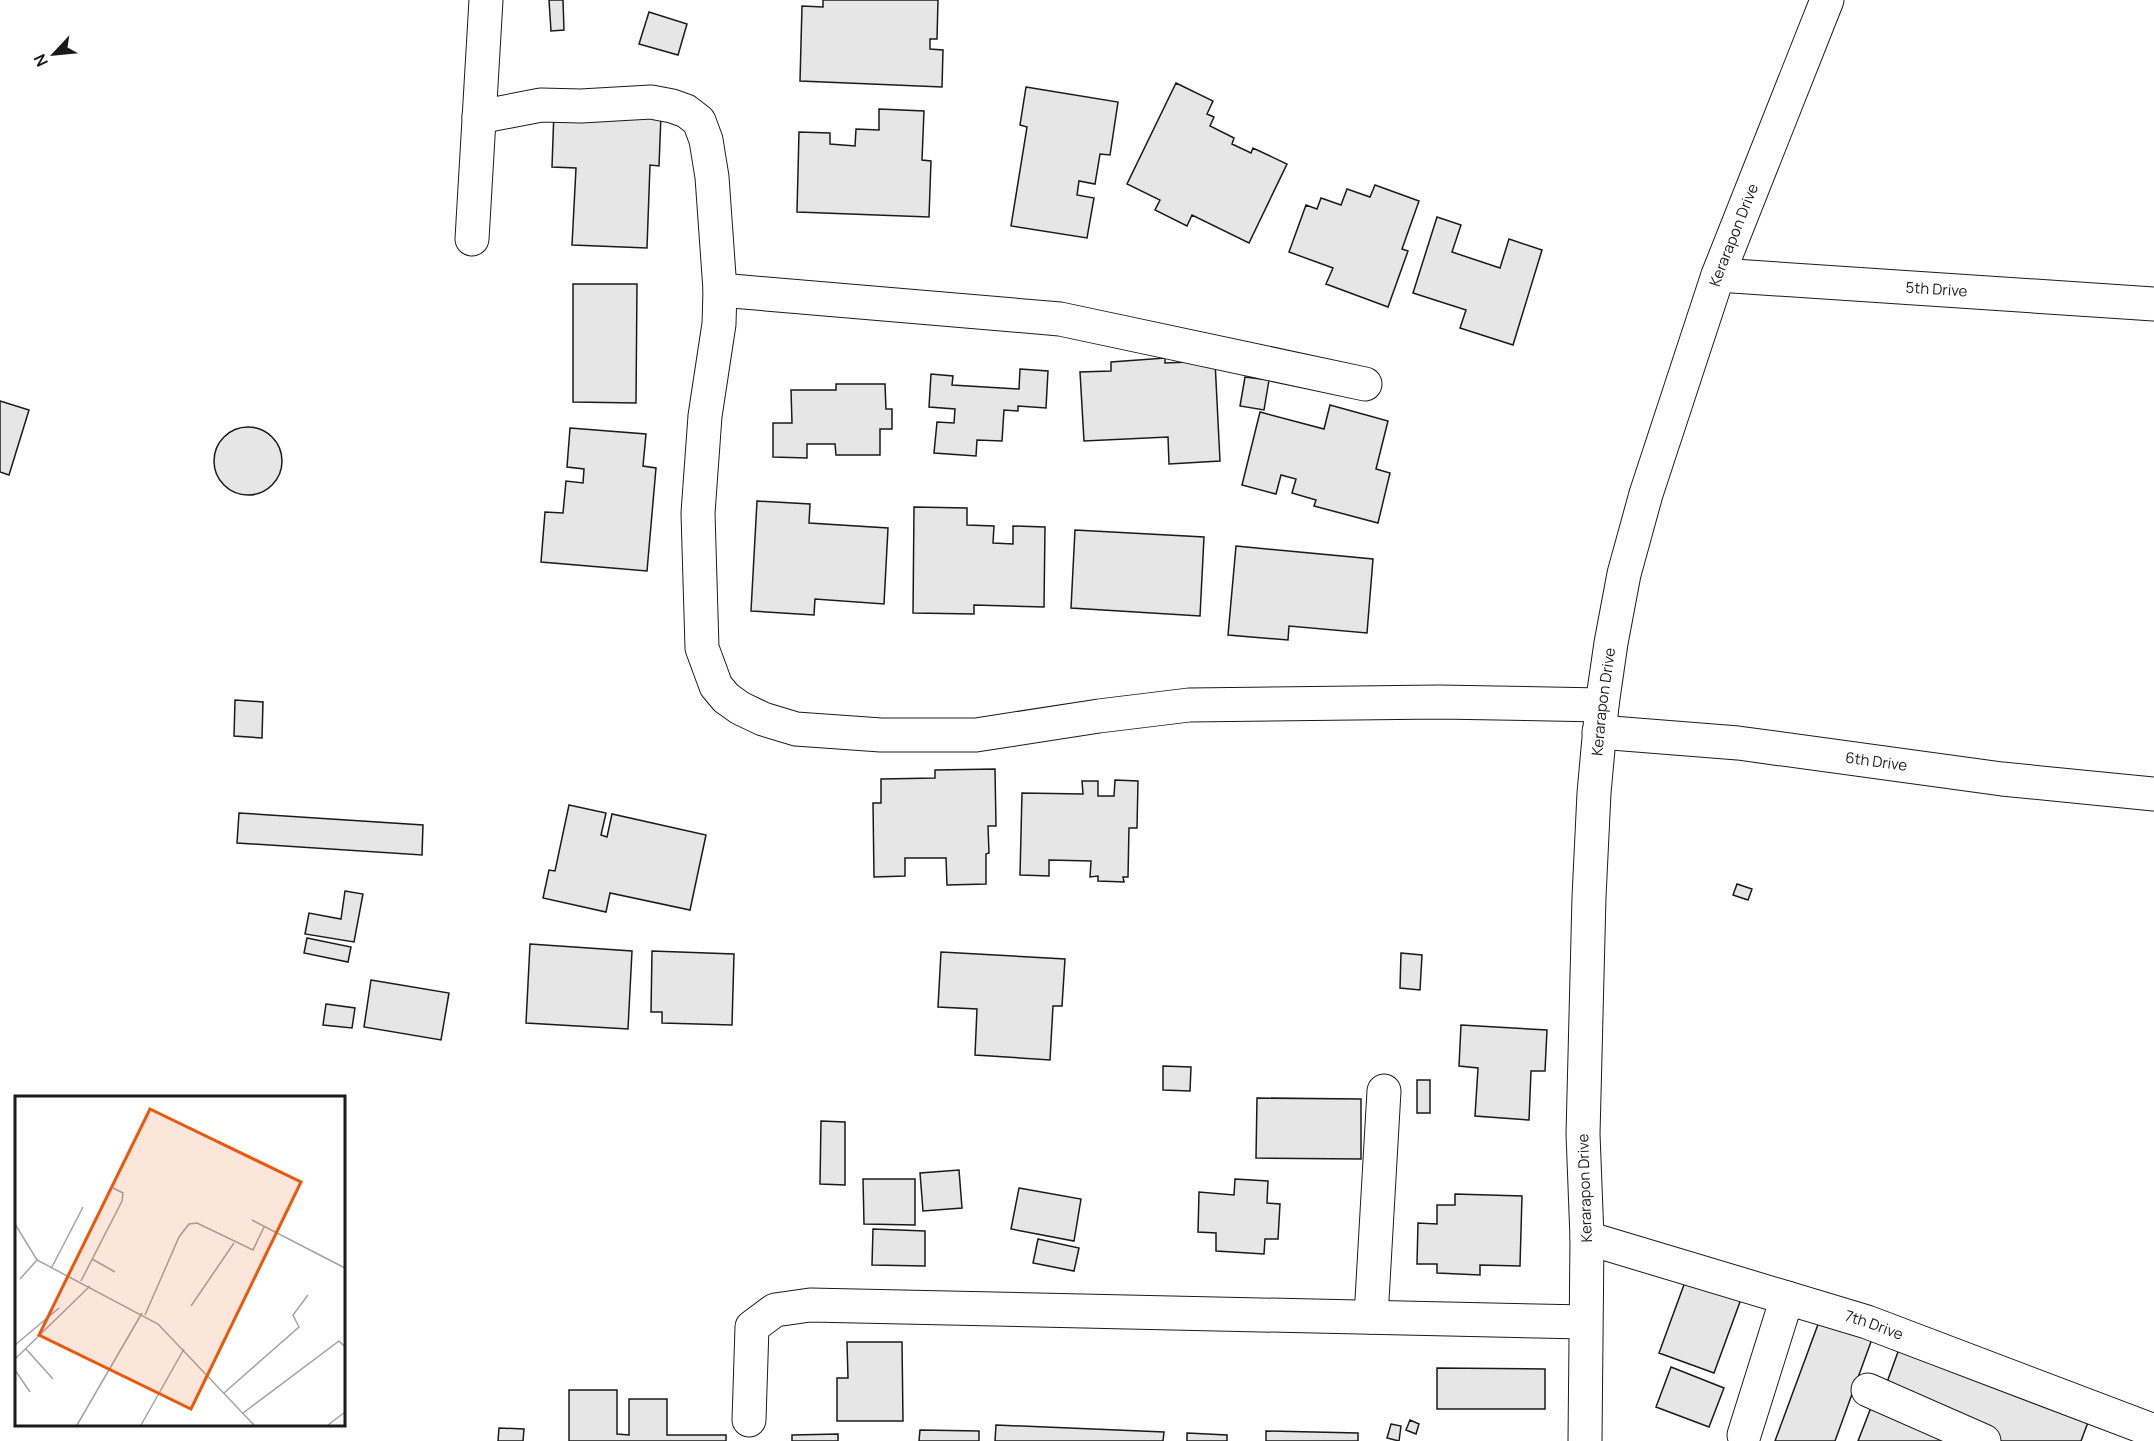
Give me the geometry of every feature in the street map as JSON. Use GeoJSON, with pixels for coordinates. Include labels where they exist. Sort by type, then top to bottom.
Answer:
{"type":"FeatureCollection","features":[{"type":"Feature","properties":{"kind":"street"},"geometry":{"type":"LineString","coordinates":[[472,239],[486,0]]}},
{"type":"Feature","properties":{"kind":"street","name":"Kerarapon Drive"},"geometry":{"type":"LineString","coordinates":[[1585,1441],[1587,1238],[1583,1134],[1589,897],[1594,793],[1611,643],[1624,574],[1646,494],[1718,275],[1827,0]]}},
{"type":"Feature","properties":{"kind":"street","name":"6th Drive"},"geometry":{"type":"LineString","coordinates":[[479,117],[542,105],[580,106],[651,102],[686,111],[699,122],[706,140],[712,177],[720,290],[719,324],[705,416],[698,513],[702,648],[716,686],[726,698],[763,719],[796,729],[882,735],[976,735],[1190,705],[1439,702],[1601,718],[1738,743],[2002,779],[2154,794]]}},
{"type":"Feature","properties":{"kind":"street","name":"5th Drive"},"geometry":{"type":"LineString","coordinates":[[1718,275],[2154,304]]}},
{"type":"Feature","properties":{"kind":"street"},"geometry":{"type":"LineString","coordinates":[[720,290],[1060,319],[1365,384]]}},
{"type":"Feature","properties":{"kind":"street"},"geometry":{"type":"LineString","coordinates":[[1371,1317],[1384,1091]]}},
{"type":"Feature","properties":{"kind":"street","name":"7th Drive"},"geometry":{"type":"LineString","coordinates":[[1587,1238],[1867,1323],[2137,1432]]}},
{"type":"Feature","properties":{"kind":"street"},"geometry":{"type":"LineString","coordinates":[[1744,1435],[1787,1298]]}},
{"type":"Feature","properties":{"kind":"street"},"geometry":{"type":"LineString","coordinates":[[749,1420],[752,1327],[775,1310],[810,1305],[1585,1322]]}},
{"type":"Feature","properties":{"kind":"street"},"geometry":{"type":"LineString","coordinates":[[1868,1390],[1984,1441]]}},
{"type":"Feature","properties":{"kind":"building"},"geometry":{"type":"Polygon","coordinates":[[[549,0],[563,0],[564,30],[551,31],[549,0]]]}},
{"type":"Feature","properties":{"kind":"building"},"geometry":{"type":"Polygon","coordinates":[[[823,0],[938,0],[937,39],[930,39],[930,49],[943,50],[942,87],[800,81],[802,6],[823,7],[823,0]]]}},
{"type":"Feature","properties":{"kind":"building"},"geometry":{"type":"Polygon","coordinates":[[[649,12],[687,24],[678,55],[639,44],[649,12]]]}},
{"type":"Feature","properties":{"kind":"building"},"geometry":{"type":"Polygon","coordinates":[[[1176,83],[1213,101],[1207,114],[1214,117],[1210,126],[1234,138],[1232,144],[1251,153],[1253,148],[1287,164],[1249,243],[1192,215],[1187,226],[1155,210],[1160,200],[1127,184],[1176,83]]]}},
{"type":"Feature","properties":{"kind":"building"},"geometry":{"type":"Polygon","coordinates":[[[1026,87],[1118,102],[1110,155],[1100,154],[1095,184],[1079,181],[1077,195],[1094,198],[1087,238],[1011,226],[1027,127],[1020,125],[1026,87]]]}},
{"type":"Feature","properties":{"kind":"building"},"geometry":{"type":"Polygon","coordinates":[[[879,109],[924,111],[922,160],[931,161],[929,217],[797,212],[799,132],[830,133],[830,144],[855,146],[856,129],[879,130],[879,109]]]}},
{"type":"Feature","properties":{"kind":"building"},"geometry":{"type":"Polygon","coordinates":[[[554,110],[661,115],[659,166],[650,165],[647,248],[572,245],[576,168],[552,167],[554,110]]]}},
{"type":"Feature","properties":{"kind":"building"},"geometry":{"type":"Polygon","coordinates":[[[1375,185],[1419,201],[1402,249],[1408,251],[1388,307],[1326,284],[1333,268],[1289,252],[1306,205],[1317,209],[1321,198],[1341,205],[1347,189],[1370,197],[1375,185]]]}},
{"type":"Feature","properties":{"kind":"building"},"geometry":{"type":"Polygon","coordinates":[[[1437,217],[1461,225],[1452,252],[1500,268],[1509,239],[1542,250],[1513,345],[1460,328],[1466,310],[1413,293],[1437,217]]]}},
{"type":"Feature","properties":{"kind":"building"},"geometry":{"type":"Polygon","coordinates":[[[573,284],[637,284],[636,403],[573,402],[573,284]]]}},
{"type":"Feature","properties":{"kind":"building"},"geometry":{"type":"Polygon","coordinates":[[[1165,358],[1165,363],[1215,361],[1220,461],[1169,464],[1168,437],[1084,441],[1080,372],[1111,371],[1111,362],[1165,358]]]}},
{"type":"Feature","properties":{"kind":"building"},"geometry":{"type":"Polygon","coordinates":[[[1020,369],[1048,371],[1046,408],[1018,406],[1018,411],[1004,410],[1002,441],[977,440],[976,456],[934,453],[937,422],[954,423],[955,409],[929,407],[931,374],[953,376],[952,385],[1019,389],[1020,369]]]}},
{"type":"Feature","properties":{"kind":"building"},"geometry":{"type":"Polygon","coordinates":[[[1245,377],[1269,380],[1264,410],[1240,406],[1245,377]]]}},
{"type":"Feature","properties":{"kind":"building"},"geometry":{"type":"Polygon","coordinates":[[[836,384],[885,384],[886,409],[892,409],[892,429],[880,429],[880,455],[836,455],[835,444],[807,444],[807,458],[773,457],[773,423],[792,423],[791,390],[836,390],[836,384]]]}},
{"type":"Feature","properties":{"kind":"building"},"geometry":{"type":"Polygon","coordinates":[[[0,401],[29,410],[9,475],[0,472],[0,401]]]}},
{"type":"Feature","properties":{"kind":"building"},"geometry":{"type":"Polygon","coordinates":[[[1330,405],[1388,421],[1376,469],[1390,473],[1378,523],[1314,506],[1316,500],[1292,493],[1296,479],[1281,475],[1276,494],[1242,485],[1260,412],[1324,429],[1330,405]]]}},
{"type":"Feature","properties":{"kind":"building"},"geometry":{"type":"Polygon","coordinates":[[[248,427],[261,430],[272,437],[279,448],[282,461],[279,474],[272,485],[261,492],[248,495],[235,492],[224,485],[217,474],[214,461],[217,448],[224,437],[235,430],[248,427]]]}},
{"type":"Feature","properties":{"kind":"building"},"geometry":{"type":"Polygon","coordinates":[[[570,428],[646,434],[643,466],[656,468],[647,571],[541,562],[545,512],[563,513],[566,481],[583,483],[584,469],[567,467],[570,428]]]}},
{"type":"Feature","properties":{"kind":"building"},"geometry":{"type":"Polygon","coordinates":[[[757,501],[810,504],[809,523],[888,528],[884,604],[815,599],[814,615],[751,611],[757,501]]]}},
{"type":"Feature","properties":{"kind":"building"},"geometry":{"type":"Polygon","coordinates":[[[914,507],[967,508],[967,525],[994,526],[993,543],[1013,544],[1013,526],[1045,527],[1044,607],[974,605],[974,614],[913,613],[914,507]]]}},
{"type":"Feature","properties":{"kind":"building"},"geometry":{"type":"Polygon","coordinates":[[[1075,530],[1204,537],[1200,616],[1071,608],[1075,530]]]}},
{"type":"Feature","properties":{"kind":"building"},"geometry":{"type":"Polygon","coordinates":[[[1236,546],[1373,559],[1367,633],[1289,626],[1288,640],[1228,635],[1236,546]]]}},
{"type":"Feature","properties":{"kind":"building"},"geometry":{"type":"Polygon","coordinates":[[[235,700],[263,702],[262,738],[234,736],[235,700]]]}},
{"type":"Feature","properties":{"kind":"building"},"geometry":{"type":"Polygon","coordinates":[[[995,769],[996,826],[988,826],[989,853],[986,854],[986,884],[947,885],[946,858],[905,858],[905,876],[874,877],[873,803],[881,803],[881,779],[935,778],[935,770],[995,769]]]}},
{"type":"Feature","properties":{"kind":"building"},"geometry":{"type":"Polygon","coordinates":[[[1115,780],[1138,781],[1137,828],[1129,828],[1128,877],[1123,877],[1124,882],[1098,881],[1098,876],[1090,877],[1091,861],[1049,860],[1049,876],[1020,875],[1022,793],[1083,794],[1082,781],[1098,781],[1098,796],[1114,796],[1115,780]]]}},
{"type":"Feature","properties":{"kind":"building"},"geometry":{"type":"Polygon","coordinates":[[[569,805],[606,813],[601,835],[607,837],[612,814],[706,835],[690,910],[610,893],[606,912],[543,898],[549,870],[555,871],[569,805]]]}},
{"type":"Feature","properties":{"kind":"building"},"geometry":{"type":"Polygon","coordinates":[[[239,813],[423,825],[422,855],[237,843],[239,813]]]}},
{"type":"Feature","properties":{"kind":"building"},"geometry":{"type":"Polygon","coordinates":[[[1737,884],[1752,889],[1748,900],[1733,895],[1737,884]]]}},
{"type":"Feature","properties":{"kind":"building"},"geometry":{"type":"Polygon","coordinates":[[[345,891],[363,894],[354,942],[305,934],[309,913],[341,919],[345,891]]]}},
{"type":"Feature","properties":{"kind":"building"},"geometry":{"type":"Polygon","coordinates":[[[307,938],[351,947],[348,962],[304,953],[307,938]]]}},
{"type":"Feature","properties":{"kind":"building"},"geometry":{"type":"Polygon","coordinates":[[[530,944],[632,951],[628,1029],[526,1023],[530,944]]]}},
{"type":"Feature","properties":{"kind":"building"},"geometry":{"type":"Polygon","coordinates":[[[652,951],[734,954],[732,1025],[662,1023],[662,1012],[651,1012],[652,951]]]}},
{"type":"Feature","properties":{"kind":"building"},"geometry":{"type":"Polygon","coordinates":[[[941,952],[1065,959],[1062,1006],[1053,1006],[1050,1060],[975,1055],[977,1009],[938,1007],[941,952]]]}},
{"type":"Feature","properties":{"kind":"building"},"geometry":{"type":"Polygon","coordinates":[[[1401,953],[1422,955],[1420,990],[1400,988],[1401,953]]]}},
{"type":"Feature","properties":{"kind":"building"},"geometry":{"type":"Polygon","coordinates":[[[371,980],[449,993],[441,1040],[364,1027],[371,980]]]}},
{"type":"Feature","properties":{"kind":"building"},"geometry":{"type":"Polygon","coordinates":[[[326,1004],[355,1008],[352,1028],[323,1025],[326,1004]]]}},
{"type":"Feature","properties":{"kind":"building"},"geometry":{"type":"Polygon","coordinates":[[[1461,1025],[1547,1030],[1545,1071],[1531,1071],[1529,1120],[1475,1116],[1478,1068],[1459,1066],[1461,1025]]]}},
{"type":"Feature","properties":{"kind":"building"},"geometry":{"type":"Polygon","coordinates":[[[1163,1066],[1191,1067],[1190,1091],[1163,1090],[1163,1066]]]}},
{"type":"Feature","properties":{"kind":"building"},"geometry":{"type":"Polygon","coordinates":[[[1417,1080],[1430,1080],[1430,1113],[1417,1113],[1417,1080]]]}},
{"type":"Feature","properties":{"kind":"building"},"geometry":{"type":"Polygon","coordinates":[[[1257,1098],[1361,1099],[1361,1159],[1256,1158],[1257,1098]]]}},
{"type":"Feature","properties":{"kind":"building"},"geometry":{"type":"Polygon","coordinates":[[[821,1121],[845,1122],[845,1185],[820,1184],[821,1121]]]}},
{"type":"Feature","properties":{"kind":"building"},"geometry":{"type":"Polygon","coordinates":[[[959,1170],[962,1208],[923,1211],[920,1173],[959,1170]]]}},
{"type":"Feature","properties":{"kind":"building"},"geometry":{"type":"Polygon","coordinates":[[[863,1179],[915,1179],[915,1225],[864,1224],[863,1179]]]}},
{"type":"Feature","properties":{"kind":"building"},"geometry":{"type":"Polygon","coordinates":[[[1235,1179],[1268,1181],[1267,1203],[1280,1204],[1278,1239],[1265,1239],[1264,1254],[1216,1251],[1216,1233],[1198,1232],[1199,1192],[1234,1195],[1235,1179]]]}},
{"type":"Feature","properties":{"kind":"building"},"geometry":{"type":"Polygon","coordinates":[[[1019,1188],[1081,1199],[1074,1241],[1011,1229],[1019,1188]]]}},
{"type":"Feature","properties":{"kind":"building"},"geometry":{"type":"Polygon","coordinates":[[[1455,1194],[1522,1196],[1520,1266],[1480,1265],[1480,1275],[1437,1273],[1437,1264],[1417,1264],[1418,1223],[1437,1224],[1437,1205],[1455,1205],[1455,1194]]]}},
{"type":"Feature","properties":{"kind":"building"},"geometry":{"type":"Polygon","coordinates":[[[873,1229],[925,1231],[925,1266],[872,1265],[873,1229]]]}},
{"type":"Feature","properties":{"kind":"building"},"geometry":{"type":"Polygon","coordinates":[[[1038,1239],[1079,1248],[1074,1271],[1033,1263],[1038,1239]]]}},
{"type":"Feature","properties":{"kind":"building"},"geometry":{"type":"Polygon","coordinates":[[[1689,1271],[1744,1291],[1714,1373],[1659,1353],[1689,1271]]]}},
{"type":"Feature","properties":{"kind":"building"},"geometry":{"type":"Polygon","coordinates":[[[1820,1319],[1872,1339],[1835,1441],[1775,1441],[1820,1319]]]}},
{"type":"Feature","properties":{"kind":"building"},"geometry":{"type":"Polygon","coordinates":[[[1903,1338],[2093,1409],[2081,1441],[2001,1441],[1882,1396],[1903,1338]]]}},
{"type":"Feature","properties":{"kind":"building"},"geometry":{"type":"Polygon","coordinates":[[[847,1342],[902,1342],[903,1421],[837,1421],[837,1378],[848,1378],[847,1342]]]}},
{"type":"Feature","properties":{"kind":"building"},"geometry":{"type":"Polygon","coordinates":[[[1671,1367],[1724,1388],[1709,1427],[1656,1407],[1671,1367]]]}},
{"type":"Feature","properties":{"kind":"building"},"geometry":{"type":"Polygon","coordinates":[[[1437,1368],[1545,1369],[1545,1409],[1437,1409],[1437,1368]]]}},
{"type":"Feature","properties":{"kind":"building"},"geometry":{"type":"Polygon","coordinates":[[[569,1390],[617,1390],[617,1434],[629,1435],[629,1399],[667,1399],[667,1435],[726,1435],[726,1441],[569,1441],[569,1390]]]}},
{"type":"Feature","properties":{"kind":"building"},"geometry":{"type":"Polygon","coordinates":[[[1872,1405],[1957,1441],[1858,1441],[1872,1405]]]}},
{"type":"Feature","properties":{"kind":"building"},"geometry":{"type":"Polygon","coordinates":[[[1410,1420],[1419,1424],[1416,1434],[1406,1430],[1410,1420]]]}},
{"type":"Feature","properties":{"kind":"building"},"geometry":{"type":"Polygon","coordinates":[[[1391,1424],[1401,1426],[1399,1441],[1387,1438],[1391,1424]]]}},
{"type":"Feature","properties":{"kind":"building"},"geometry":{"type":"Polygon","coordinates":[[[996,1425],[1164,1432],[1163,1441],[995,1441],[996,1425]]]}},
{"type":"Feature","properties":{"kind":"building"},"geometry":{"type":"Polygon","coordinates":[[[499,1428],[524,1429],[523,1441],[498,1441],[499,1428]]]}},
{"type":"Feature","properties":{"kind":"building"},"geometry":{"type":"Polygon","coordinates":[[[920,1430],[979,1431],[979,1441],[919,1441],[920,1430]]]}},
{"type":"Feature","properties":{"kind":"building"},"geometry":{"type":"Polygon","coordinates":[[[1266,1431],[1358,1433],[1358,1441],[1266,1441],[1266,1431]]]}},
{"type":"Feature","properties":{"kind":"building"},"geometry":{"type":"Polygon","coordinates":[[[1187,1433],[1227,1435],[1227,1441],[1187,1441],[1187,1433]]]}},
{"type":"Feature","properties":{"kind":"building"},"geometry":{"type":"Polygon","coordinates":[[[838,1434],[838,1441],[792,1441],[792,1435],[838,1434]]]}}]}
